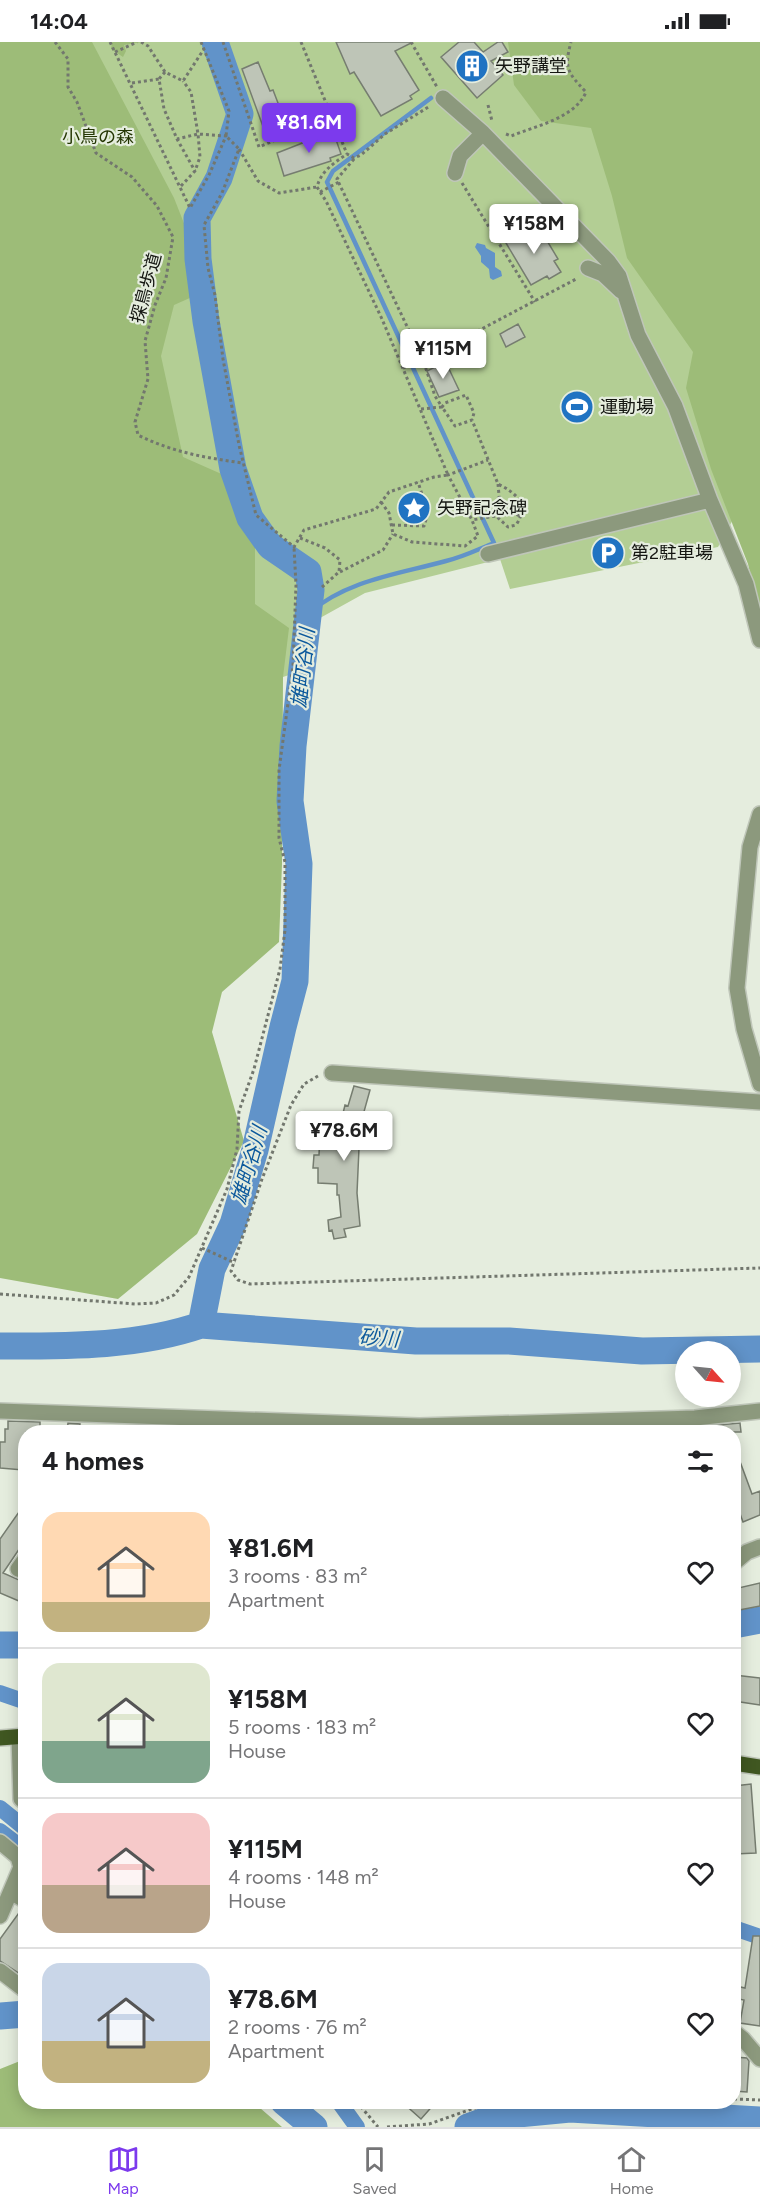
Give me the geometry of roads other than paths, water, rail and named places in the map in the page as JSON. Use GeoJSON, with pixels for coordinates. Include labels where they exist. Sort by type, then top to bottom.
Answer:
{"type":"FeatureCollection","features":[{"type":"Feature","properties":{"kind":"main road"},"geometry":{"type":"LineString","coordinates":[[0,1738],[18,1737]]}},
{"type":"Feature","properties":{"kind":"main road"},"geometry":{"type":"LineString","coordinates":[[741,1764],[760,1767]]}},
{"type":"Feature","properties":{"kind":"street"},"geometry":{"type":"LineString","coordinates":[[443,98],[483,133],[608,261],[619,276],[638,335],[675,406],[710,500],[746,584],[760,640]]}},
{"type":"Feature","properties":{"kind":"street"},"geometry":{"type":"LineString","coordinates":[[455,173],[463,158],[483,133]]}},
{"type":"Feature","properties":{"kind":"street"},"geometry":{"type":"LineString","coordinates":[[584,272],[603,274],[625,296]]}},
{"type":"Feature","properties":{"kind":"street"},"geometry":{"type":"LineString","coordinates":[[488,554],[710,500]]}},
{"type":"Feature","properties":{"kind":"street"},"geometry":{"type":"LineString","coordinates":[[760,814],[750,847],[737,988],[744,1029],[760,1084]]}},
{"type":"Feature","properties":{"kind":"street"},"geometry":{"type":"LineString","coordinates":[[332,1073],[760,1102]]}},
{"type":"Feature","properties":{"kind":"street"},"geometry":{"type":"LineString","coordinates":[[572,1425],[695,1418],[760,1411]]}},
{"type":"Feature","properties":{"kind":"street"},"geometry":{"type":"LineString","coordinates":[[0,1412],[389,1425]]}},
{"type":"Feature","properties":{"kind":"street"},"geometry":{"type":"LineString","coordinates":[[741,1557],[760,1547]]}},
{"type":"Feature","properties":{"kind":"street"},"geometry":{"type":"LineString","coordinates":[[0,1842],[18,1857]]}},
{"type":"Feature","properties":{"kind":"street"},"geometry":{"type":"LineString","coordinates":[[0,1916],[18,1874]]}},
{"type":"Feature","properties":{"kind":"street"},"geometry":{"type":"LineString","coordinates":[[11,1892],[18,1896]]}},
{"type":"Feature","properties":{"kind":"street"},"geometry":{"type":"LineString","coordinates":[[0,1971],[18,1985]]}},
{"type":"Feature","properties":{"kind":"street"},"geometry":{"type":"LineString","coordinates":[[741,2037],[760,2059]]}},
{"type":"Feature","properties":{"kind":"water"},"geometry":{"type":"Polygon","coordinates":[[[477,243],[485,245],[495,253],[495,267],[501,271],[502,276],[493,280],[490,278],[489,269],[481,262],[481,256],[475,247],[477,243]]]}},
{"type":"Feature","properties":{"kind":"waterway","name":"雄町谷川"},"geometry":{"type":"LineString","coordinates":[[201,1325],[212,1269],[233,1224],[255,1150],[295,981],[299,864],[290,801],[293,746],[311,590],[308,572],[270,546],[250,518],[233,469],[206,321],[198,259],[197,218],[219,178],[240,114],[215,42]]}},
{"type":"Feature","properties":{"kind":"waterway"},"geometry":{"type":"LineString","coordinates":[[309,613],[324,602],[357,585],[452,559],[494,543],[327,182],[333,171],[431,98]]}},
{"type":"Feature","properties":{"kind":"waterway","name":"砂川"},"geometry":{"type":"LineString","coordinates":[[0,1346],[102,1344],[152,1338],[201,1325],[416,1341],[509,1341],[642,1351],[760,1349]]}},
{"type":"Feature","properties":{"kind":"waterway"},"geometry":{"type":"LineString","coordinates":[[741,1624],[760,1620]]}},
{"type":"Feature","properties":{"kind":"waterway"},"geometry":{"type":"LineString","coordinates":[[0,1645],[18,1645]]}},
{"type":"Feature","properties":{"kind":"waterway"},"geometry":{"type":"LineString","coordinates":[[0,1693],[18,1699]]}},
{"type":"Feature","properties":{"kind":"waterway"},"geometry":{"type":"LineString","coordinates":[[0,1808],[18,1823]]}},
{"type":"Feature","properties":{"kind":"waterway"},"geometry":{"type":"LineString","coordinates":[[0,1831],[18,1845]]}},
{"type":"Feature","properties":{"kind":"waterway"},"geometry":{"type":"LineString","coordinates":[[741,1930],[760,1937]]}},
{"type":"Feature","properties":{"kind":"waterway"},"geometry":{"type":"LineString","coordinates":[[0,2016],[18,2015]]}},
{"type":"Feature","properties":{"kind":"waterway"},"geometry":{"type":"LineString","coordinates":[[292,2109],[314,2127]]}},
{"type":"Feature","properties":{"kind":"waterway"},"geometry":{"type":"LineString","coordinates":[[344,2109],[357,2127]]}},
{"type":"Feature","properties":{"kind":"waterway"},"geometry":{"type":"LineString","coordinates":[[468,2127],[498,2116],[570,2109],[760,2120]]}},
{"type":"Feature","properties":{"kind":"place","name":"矢野講堂"},"geometry":{"type":"Point","coordinates":[472,66]}},
{"type":"Feature","properties":{"kind":"place","name":"運動場"},"geometry":{"type":"Point","coordinates":[577,407]}},
{"type":"Feature","properties":{"kind":"place","name":"矢野記念碑"},"geometry":{"type":"Point","coordinates":[414,508]}},
{"type":"Feature","properties":{"kind":"place","name":"第2駐車場"},"geometry":{"type":"Point","coordinates":[608,553]}},
{"type":"Feature","properties":{"kind":"park label","name":"小鳥の森"},"geometry":{"type":"Point","coordinates":[98,137]}}]}
